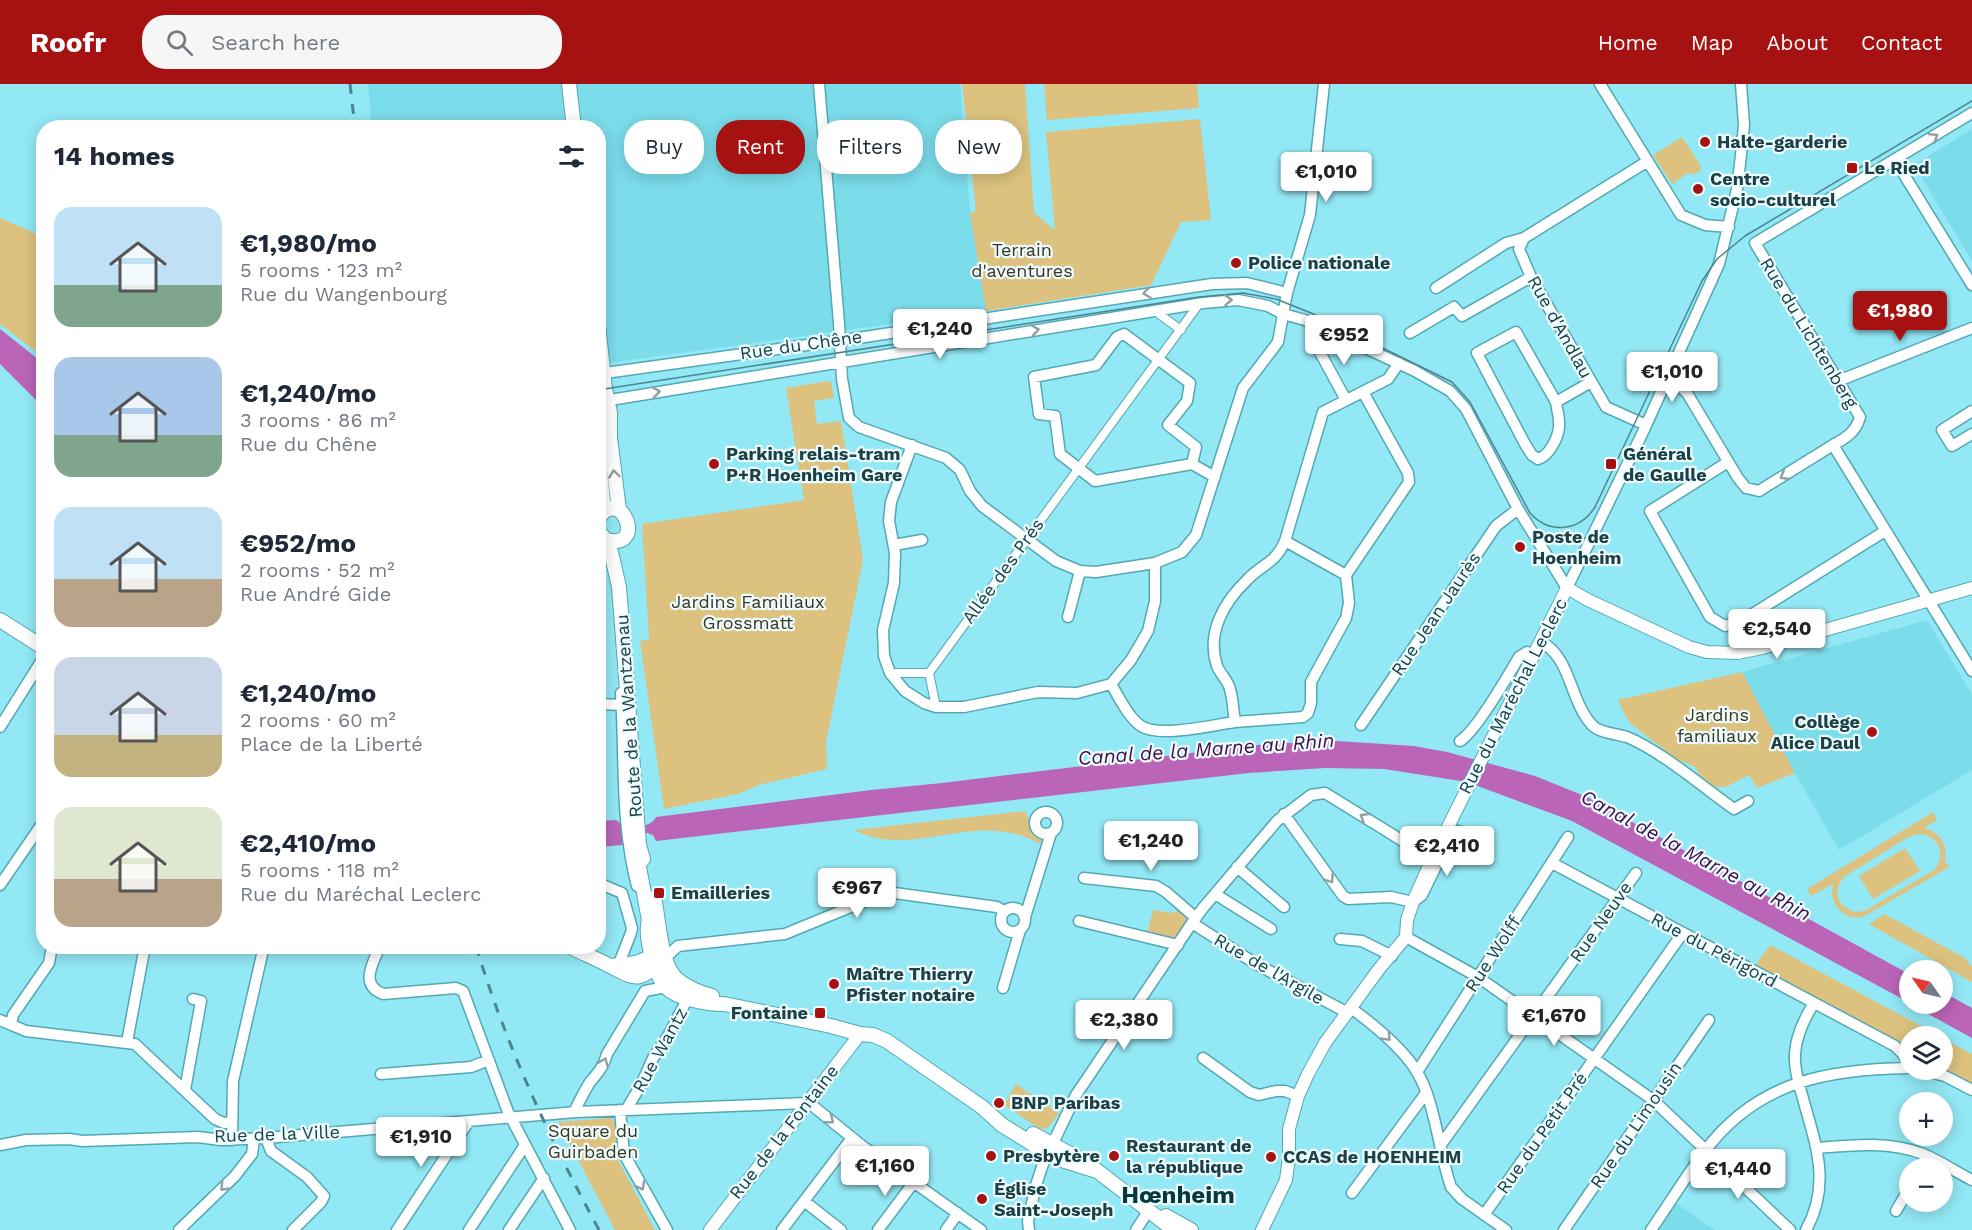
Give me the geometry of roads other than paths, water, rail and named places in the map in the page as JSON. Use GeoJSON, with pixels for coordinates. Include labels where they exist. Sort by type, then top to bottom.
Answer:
{"type":"FeatureCollection","features":[{"type":"Feature","properties":{"kind":"main road"},"geometry":{"type":"LineString","coordinates":[[570,84],[575,120]]}},
{"type":"Feature","properties":{"kind":"main road"},"geometry":{"type":"LineString","coordinates":[[576,120],[578,84]]}},
{"type":"Feature","properties":{"kind":"main road","name":"Route de la Wantzenau"},"geometry":{"type":"LineString","coordinates":[[606,406],[610,413],[610,438],[619,510],[629,522],[627,532],[608,537],[622,576],[619,587],[630,811],[649,920],[647,927],[657,960]]}},
{"type":"Feature","properties":{"kind":"main road"},"geometry":{"type":"LineString","coordinates":[[606,513],[614,509],[619,510]]}},
{"type":"Feature","properties":{"kind":"main road"},"geometry":{"type":"LineString","coordinates":[[0,620],[36,643]]}},
{"type":"Feature","properties":{"kind":"main road","name":"Route de la Wantzenau"},"geometry":{"type":"LineString","coordinates":[[636,848],[658,915],[657,960]]}},
{"type":"Feature","properties":{"kind":"main road"},"geometry":{"type":"LineString","coordinates":[[588,954],[614,966],[657,960]]}},
{"type":"Feature","properties":{"kind":"main road"},"geometry":{"type":"LineString","coordinates":[[657,960],[666,987],[690,994],[712,996],[724,1004],[873,1035],[886,1041],[982,1107],[1002,1125],[1049,1149],[1062,1160],[1097,1171],[1174,1230]]}},
{"type":"Feature","properties":{"kind":"main road"},"geometry":{"type":"LineString","coordinates":[[657,960],[690,994]]}},
{"type":"Feature","properties":{"kind":"main road"},"geometry":{"type":"LineString","coordinates":[[1149,1210],[1159,1212],[1191,1230]]}},
{"type":"Feature","properties":{"kind":"street"},"geometry":{"type":"LineString","coordinates":[[819,84],[842,379],[849,418],[859,427],[946,458],[960,470],[970,491],[982,506],[1056,561],[1080,571],[1096,572],[1155,563],[1182,552],[1196,535],[1243,388],[1278,342],[1287,293],[1310,215],[1324,84]]}},
{"type":"Feature","properties":{"kind":"street"},"geometry":{"type":"LineString","coordinates":[[1600,84],[1681,215],[1705,225],[1729,227]]}},
{"type":"Feature","properties":{"kind":"street"},"geometry":{"type":"LineString","coordinates":[[1741,84],[1744,125],[1737,189],[1719,264],[1646,425],[1567,588],[1689,647],[1707,652],[1737,653],[1762,648],[1972,588]]}},
{"type":"Feature","properties":{"kind":"street"},"geometry":{"type":"LineString","coordinates":[[1972,113],[1895,160],[1972,285]]}},
{"type":"Feature","properties":{"kind":"street","name":"Rue du Lichtenberg"},"geometry":{"type":"LineString","coordinates":[[1833,445],[1847,437],[1857,426],[1860,417],[1755,243],[1895,160]]}},
{"type":"Feature","properties":{"kind":"street"},"geometry":{"type":"LineString","coordinates":[[1436,288],[1506,243],[1524,238],[1648,161]]}},
{"type":"Feature","properties":{"kind":"street","name":"Rue d'Andlau"},"geometry":{"type":"LineString","coordinates":[[1524,238],[1519,249],[1531,277],[1606,407],[1646,425]]}},
{"type":"Feature","properties":{"kind":"street"},"geometry":{"type":"LineString","coordinates":[[1410,333],[1454,307],[1462,316],[1531,277]]}},
{"type":"Feature","properties":{"kind":"street","name":"Rue du Chêne"},"geometry":{"type":"LineString","coordinates":[[606,373],[1212,284],[1247,283],[1287,293]]}},
{"type":"Feature","properties":{"kind":"street","name":"Rue du Chêne"},"geometry":{"type":"LineString","coordinates":[[606,401],[1224,300],[1253,302],[1305,320],[1444,386],[1462,404],[1518,509],[1567,588]]}},
{"type":"Feature","properties":{"kind":"street","name":"Allée des Prés"},"geometry":{"type":"LineString","coordinates":[[929,672],[1196,308]]}},
{"type":"Feature","properties":{"kind":"street"},"geometry":{"type":"LineString","coordinates":[[1160,314],[1181,330]]}},
{"type":"Feature","properties":{"kind":"street"},"geometry":{"type":"LineString","coordinates":[[1838,381],[1972,328]]}},
{"type":"Feature","properties":{"kind":"street"},"geometry":{"type":"LineString","coordinates":[[1516,332],[1556,402],[1558,431],[1546,454],[1540,459],[1536,458],[1525,444],[1477,353],[1516,332]]}},
{"type":"Feature","properties":{"kind":"street"},"geometry":{"type":"LineString","coordinates":[[1192,464],[1196,447],[1168,424],[1188,401],[1190,383],[1124,334],[1117,337],[1096,364],[1034,377],[1039,414],[1055,416],[1060,454],[1095,481],[1192,464],[1215,477]]}},
{"type":"Feature","properties":{"kind":"street"},"geometry":{"type":"LineString","coordinates":[[1316,345],[1346,400]]}},
{"type":"Feature","properties":{"kind":"street"},"geometry":{"type":"LineString","coordinates":[[1234,722],[1230,687],[1217,667],[1212,642],[1218,621],[1228,600],[1248,578],[1278,555],[1323,412],[1388,379],[1399,363]]}},
{"type":"Feature","properties":{"kind":"street"},"geometry":{"type":"LineString","coordinates":[[1670,373],[1676,383],[1687,393],[1746,488],[1759,491],[1833,445],[1972,671]]}},
{"type":"Feature","properties":{"kind":"street"},"geometry":{"type":"LineString","coordinates":[[1556,402],[1590,382]]}},
{"type":"Feature","properties":{"kind":"street"},"geometry":{"type":"LineString","coordinates":[[1111,684],[1131,715],[1142,726],[1159,731],[1302,717],[1308,713],[1311,703],[1311,682],[1346,618],[1349,603],[1346,575],[1409,482],[1408,473],[1363,392]]}},
{"type":"Feature","properties":{"kind":"street"},"geometry":{"type":"LineString","coordinates":[[1972,411],[1942,430],[1952,446],[1972,434]]}},
{"type":"Feature","properties":{"kind":"street"},"geometry":{"type":"LineString","coordinates":[[912,445],[891,502],[894,583],[883,630],[884,656],[890,673],[905,692],[924,704],[964,707],[1038,692],[1077,693],[1111,684],[1131,660],[1148,631],[1155,602],[1155,563]]}},
{"type":"Feature","properties":{"kind":"street"},"geometry":{"type":"LineString","coordinates":[[1728,462],[1650,511],[1710,616],[1725,626],[1743,620],[1885,531]]}},
{"type":"Feature","properties":{"kind":"street","name":"Rue Jean Jaurès"},"geometry":{"type":"LineString","coordinates":[[1361,725],[1496,526],[1518,509]]}},
{"type":"Feature","properties":{"kind":"street"},"geometry":{"type":"LineString","coordinates":[[894,545],[922,540]]}},
{"type":"Feature","properties":{"kind":"street"},"geometry":{"type":"LineString","coordinates":[[1284,541],[1346,575]]}},
{"type":"Feature","properties":{"kind":"street"},"geometry":{"type":"LineString","coordinates":[[1068,617],[1080,571]]}},
{"type":"Feature","properties":{"kind":"street","name":"Route de la Wantzenau"},"geometry":{"type":"LineString","coordinates":[[619,587],[615,602],[630,811]]}},
{"type":"Feature","properties":{"kind":"street","name":"Rue du Maréchal Leclerc"},"geometry":{"type":"LineString","coordinates":[[1262,1230],[1286,1180],[1289,1129],[1299,1095],[1324,1043],[1406,937],[1407,920],[1413,902],[1432,859],[1567,588]]}},
{"type":"Feature","properties":{"kind":"street"},"geometry":{"type":"LineString","coordinates":[[1540,641],[1557,654],[1582,709],[1594,727],[1647,747],[1734,809],[1748,801]]}},
{"type":"Feature","properties":{"kind":"street"},"geometry":{"type":"LineString","coordinates":[[1460,741],[1467,736],[1519,657],[1527,652],[1533,654]]}},
{"type":"Feature","properties":{"kind":"street"},"geometry":{"type":"LineString","coordinates":[[0,727],[36,670]]}},
{"type":"Feature","properties":{"kind":"street"},"geometry":{"type":"LineString","coordinates":[[890,673],[929,672],[936,706]]}},
{"type":"Feature","properties":{"kind":"street"},"geometry":{"type":"LineString","coordinates":[[606,704],[621,705]]}},
{"type":"Feature","properties":{"kind":"street"},"geometry":{"type":"LineString","coordinates":[[1029,1230],[1028,1221],[1036,1185],[1049,1149],[1076,1095],[1194,920],[1284,814],[1311,795],[1325,793],[1432,859]]}},
{"type":"Feature","properties":{"kind":"street"},"geometry":{"type":"LineString","coordinates":[[1284,814],[1343,896],[1348,899],[1391,897],[1413,902]]}},
{"type":"Feature","properties":{"kind":"street","name":"Rue du Maréchal Leclerc"},"geometry":{"type":"LineString","coordinates":[[1413,902],[1422,895],[1439,860],[1458,831]]}},
{"type":"Feature","properties":{"kind":"street"},"geometry":{"type":"LineString","coordinates":[[0,885],[36,832]]}},
{"type":"Feature","properties":{"kind":"street"},"geometry":{"type":"LineString","coordinates":[[1003,988],[1020,930],[1025,924],[1025,916],[1051,833]]}},
{"type":"Feature","properties":{"kind":"street","name":"Rue Wolff"},"geometry":{"type":"LineString","coordinates":[[1417,1072],[1568,837]]}},
{"type":"Feature","properties":{"kind":"street","name":"Rue du Périgord"},"geometry":{"type":"LineString","coordinates":[[1552,863],[1899,1050]]}},
{"type":"Feature","properties":{"kind":"street"},"geometry":{"type":"LineString","coordinates":[[1237,867],[1284,907]]}},
{"type":"Feature","properties":{"kind":"street","name":"Rue Neuve"},"geometry":{"type":"LineString","coordinates":[[1440,1146],[1636,873]]}},
{"type":"Feature","properties":{"kind":"street","name":"Rue de l'Argile"},"geometry":{"type":"LineString","coordinates":[[1084,878],[1156,886],[1166,891],[1194,920],[1256,964],[1326,1002],[1349,1011],[1386,1035],[1417,1072],[1426,1093],[1451,1187],[1462,1199],[1506,1230]]}},
{"type":"Feature","properties":{"kind":"street"},"geometry":{"type":"LineString","coordinates":[[606,886],[622,893],[632,928],[614,966]]}},
{"type":"Feature","properties":{"kind":"street"},"geometry":{"type":"LineString","coordinates":[[657,960],[678,946],[786,934],[887,892],[997,907],[1004,911]]}},
{"type":"Feature","properties":{"kind":"street"},"geometry":{"type":"LineString","coordinates":[[1215,894],[1271,929]]}},
{"type":"Feature","properties":{"kind":"street"},"geometry":{"type":"LineString","coordinates":[[1020,930],[1012,932],[1005,929],[1001,918],[1004,911],[1010,908],[1017,908],[1025,916]]}},
{"type":"Feature","properties":{"kind":"street"},"geometry":{"type":"LineString","coordinates":[[1079,921],[1178,945]]}},
{"type":"Feature","properties":{"kind":"street","name":"Rue du Petit Pré"},"geometry":{"type":"LineString","coordinates":[[1484,1215],[1682,934]]}},
{"type":"Feature","properties":{"kind":"street"},"geometry":{"type":"LineString","coordinates":[[1406,937],[1478,977],[1653,1100],[1790,1230]]}},
{"type":"Feature","properties":{"kind":"street"},"geometry":{"type":"LineString","coordinates":[[1340,939],[1362,941],[1392,956]]}},
{"type":"Feature","properties":{"kind":"street"},"geometry":{"type":"LineString","coordinates":[[50,954],[49,963],[13,1015],[5,1022],[26,1030],[135,1044],[215,1119],[224,1123],[232,1122]]}},
{"type":"Feature","properties":{"kind":"street"},"geometry":{"type":"LineString","coordinates":[[127,1042],[144,954]]}},
{"type":"Feature","properties":{"kind":"street"},"geometry":{"type":"LineString","coordinates":[[232,1140],[233,1081],[262,954]]}},
{"type":"Feature","properties":{"kind":"street"},"geometry":{"type":"LineString","coordinates":[[376,954],[369,971],[369,979],[371,986],[383,994],[456,988],[463,991],[510,1118],[570,1230]]}},
{"type":"Feature","properties":{"kind":"street"},"geometry":{"type":"LineString","coordinates":[[576,1112],[581,1099],[605,1062],[607,1053],[645,991],[666,987]]}},
{"type":"Feature","properties":{"kind":"street","name":"Rue Wantz"},"geometry":{"type":"LineString","coordinates":[[623,1110],[641,1085],[653,1058],[668,1036],[690,994]]}},
{"type":"Feature","properties":{"kind":"street"},"geometry":{"type":"LineString","coordinates":[[185,1090],[201,1001],[193,999]]}},
{"type":"Feature","properties":{"kind":"street"},"geometry":{"type":"LineString","coordinates":[[1806,1230],[1819,1193],[1820,1173],[1817,1148],[1798,1082],[1795,1057],[1797,1038],[1802,1023],[1814,1003]]}},
{"type":"Feature","properties":{"kind":"street","name":"Rue du Limousin"},"geometry":{"type":"LineString","coordinates":[[1564,1230],[1709,1020]]}},
{"type":"Feature","properties":{"kind":"street","name":"Rue de la Fontaine"},"geometry":{"type":"LineString","coordinates":[[710,1230],[860,1034]]}},
{"type":"Feature","properties":{"kind":"street"},"geometry":{"type":"LineString","coordinates":[[1203,1058],[1250,1092],[1259,1095],[1285,1091],[1299,1095]]}},
{"type":"Feature","properties":{"kind":"street"},"geometry":{"type":"LineString","coordinates":[[381,1074],[471,1067],[489,1060]]}},
{"type":"Feature","properties":{"kind":"street"},"geometry":{"type":"LineString","coordinates":[[1651,1230],[1706,1150],[1742,1114],[1771,1095],[1798,1082],[1848,1071],[1899,1068]]}},
{"type":"Feature","properties":{"kind":"street"},"geometry":{"type":"LineString","coordinates":[[1953,1080],[1972,1090]]}},
{"type":"Feature","properties":{"kind":"street"},"geometry":{"type":"LineString","coordinates":[[1352,1193],[1426,1093]]}},
{"type":"Feature","properties":{"kind":"street"},"geometry":{"type":"LineString","coordinates":[[807,1102],[852,1138],[981,1230]]}},
{"type":"Feature","properties":{"kind":"street","name":"Rue de la Ville"},"geometry":{"type":"LineString","coordinates":[[0,1145],[26,1140],[82,1141],[198,1137],[254,1139],[576,1112],[807,1102]]}},
{"type":"Feature","properties":{"kind":"street"},"geometry":{"type":"LineString","coordinates":[[623,1110],[624,1154],[667,1230]]}},
{"type":"Feature","properties":{"kind":"street"},"geometry":{"type":"LineString","coordinates":[[397,1230],[469,1121]]}},
{"type":"Feature","properties":{"kind":"street"},"geometry":{"type":"LineString","coordinates":[[267,1138],[271,1151],[306,1176],[324,1196],[321,1203],[292,1230]]}},
{"type":"Feature","properties":{"kind":"street"},"geometry":{"type":"LineString","coordinates":[[782,1230],[852,1138]]}},
{"type":"Feature","properties":{"kind":"street"},"geometry":{"type":"LineString","coordinates":[[179,1230],[235,1176],[252,1154],[254,1139]]}},
{"type":"Feature","properties":{"kind":"street"},"geometry":{"type":"LineString","coordinates":[[469,1230],[525,1145]]}},
{"type":"Feature","properties":{"kind":"street"},"geometry":{"type":"LineString","coordinates":[[1817,1148],[1875,1145],[1903,1149],[1927,1156],[1972,1180]]}},
{"type":"Feature","properties":{"kind":"street"},"geometry":{"type":"LineString","coordinates":[[252,1154],[271,1151]]}},
{"type":"Feature","properties":{"kind":"street"},"geometry":{"type":"LineString","coordinates":[[509,1230],[544,1178]]}},
{"type":"Feature","properties":{"kind":"street"},"geometry":{"type":"LineString","coordinates":[[878,1230],[914,1182]]}},
{"type":"Feature","properties":{"kind":"street"},"geometry":{"type":"LineString","coordinates":[[804,1202],[842,1230]]}},
{"type":"Feature","properties":{"kind":"street"},"geometry":{"type":"LineString","coordinates":[[1896,1211],[1899,1206]]}},
{"type":"Feature","properties":{"kind":"street"},"geometry":{"type":"LineString","coordinates":[[1136,1230],[1149,1210]]}},
{"type":"Feature","properties":{"kind":"street"},"geometry":{"type":"LineString","coordinates":[[946,1230],[958,1213]]}},
{"type":"Feature","properties":{"kind":"tram line"},"geometry":{"type":"LineString","coordinates":[[606,389],[1199,297],[1243,293],[1276,299],[1311,313],[1452,382],[1470,402],[1530,513],[1546,525],[1564,527],[1581,521],[1595,507],[1702,281],[1717,259],[1745,236],[1972,101]]}},
{"type":"Feature","properties":{"kind":"railway"},"geometry":{"type":"LineString","coordinates":[[350,84],[354,120]]}},
{"type":"Feature","properties":{"kind":"railway"},"geometry":{"type":"LineString","coordinates":[[479,954],[501,1020],[530,1091],[599,1230]]}},
{"type":"Feature","properties":{"kind":"place","name":"Halte-garderie"},"geometry":{"type":"Point","coordinates":[1705,142]}},
{"type":"Feature","properties":{"kind":"place","name":"Le Ried"},"geometry":{"type":"Point","coordinates":[1852,168]}},
{"type":"Feature","properties":{"kind":"place","name":"Centre socio-culturel"},"geometry":{"type":"Point","coordinates":[1698,189]}},
{"type":"Feature","properties":{"kind":"place","name":"Police nationale"},"geometry":{"type":"Point","coordinates":[1236,263]}},
{"type":"Feature","properties":{"kind":"place","name":"Parking relais-tram P+R Hoenheim Gare"},"geometry":{"type":"Point","coordinates":[714,464]}},
{"type":"Feature","properties":{"kind":"place","name":"Général de Gaulle"},"geometry":{"type":"Point","coordinates":[1611,464]}},
{"type":"Feature","properties":{"kind":"place","name":"Poste de Hoenheim"},"geometry":{"type":"Point","coordinates":[1520,547]}},
{"type":"Feature","properties":{"kind":"place","name":"Collège Alice Daul"},"geometry":{"type":"Point","coordinates":[1872,732]}},
{"type":"Feature","properties":{"kind":"place","name":"Emailleries"},"geometry":{"type":"Point","coordinates":[659,893]}},
{"type":"Feature","properties":{"kind":"place","name":"Maître Thierry Pfister notaire"},"geometry":{"type":"Point","coordinates":[834,984]}},
{"type":"Feature","properties":{"kind":"place","name":"Fontaine"},"geometry":{"type":"Point","coordinates":[820,1013]}},
{"type":"Feature","properties":{"kind":"place","name":"BNP Paribas"},"geometry":{"type":"Point","coordinates":[999,1103]}},
{"type":"Feature","properties":{"kind":"place","name":"Presbytère"},"geometry":{"type":"Point","coordinates":[991,1156]}},
{"type":"Feature","properties":{"kind":"place","name":"Restaurant de la république"},"geometry":{"type":"Point","coordinates":[1114,1156]}},
{"type":"Feature","properties":{"kind":"place","name":"CCAS de HOENHEIM"},"geometry":{"type":"Point","coordinates":[1271,1157]}},
{"type":"Feature","properties":{"kind":"place","name":"Église Saint-Joseph"},"geometry":{"type":"Point","coordinates":[982,1199]}},
{"type":"Feature","properties":{"kind":"district","name":"Hœnheim"},"geometry":{"type":"Point","coordinates":[1178,1195]}},
{"type":"Feature","properties":{"kind":"park label","name":"Terrain d'aventures"},"geometry":{"type":"Point","coordinates":[1022,260]}},
{"type":"Feature","properties":{"kind":"park label","name":"Jardins Familiaux Grossmatt"},"geometry":{"type":"Point","coordinates":[748,612]}},
{"type":"Feature","properties":{"kind":"park label","name":"Jardins familiaux"},"geometry":{"type":"Point","coordinates":[1717,725]}},
{"type":"Feature","properties":{"kind":"park label","name":"Square du Guirbaden"},"geometry":{"type":"Point","coordinates":[593,1141]}},
{"type":"Feature","properties":{"kind":"water label","name":"Canal de la Marne au Rhin"},"geometry":{"type":"Point","coordinates":[1206,749]}},
{"type":"Feature","properties":{"kind":"water label","name":"Canal de la Marne au Rhin"},"geometry":{"type":"Point","coordinates":[1696,855]}}]}
